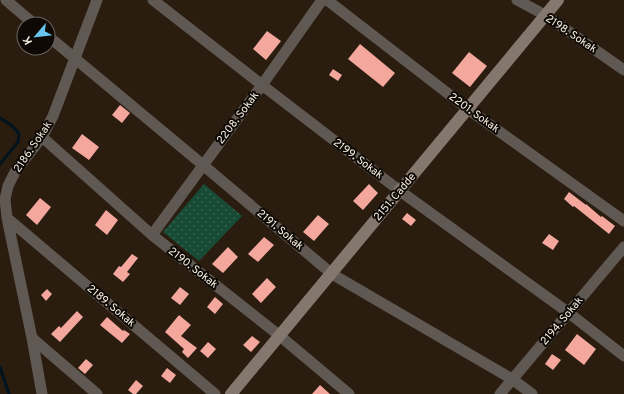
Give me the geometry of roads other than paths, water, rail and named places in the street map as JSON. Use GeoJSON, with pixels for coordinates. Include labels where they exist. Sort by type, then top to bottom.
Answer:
{"type":"FeatureCollection","features":[{"type":"Feature","properties":{"kind":"street"},"geometry":{"type":"LineString","coordinates":[[6,0],[25,16]]}},
{"type":"Feature","properties":{"kind":"street","name":"2186. Sokak"},"geometry":{"type":"LineString","coordinates":[[42,394],[7,218],[5,199],[8,186],[16,172],[42,137],[53,116],[97,0]]}},
{"type":"Feature","properties":{"kind":"street","name":"2199. Sokak"},"geometry":{"type":"LineString","coordinates":[[153,0],[400,191],[569,312],[624,356]]}},
{"type":"Feature","properties":{"kind":"street","name":"2208. Sokak"},"geometry":{"type":"LineString","coordinates":[[152,235],[262,85],[322,0]]}},
{"type":"Feature","properties":{"kind":"street","name":"2201. Sokak"},"geometry":{"type":"LineString","coordinates":[[327,0],[468,109],[624,221]]}},
{"type":"Feature","properties":{"kind":"street","name":"2198. Sokak"},"geometry":{"type":"LineString","coordinates":[[517,0],[545,15],[624,70]]}},
{"type":"Feature","properties":{"kind":"street","name":"2151. Cadde"},"geometry":{"type":"LineString","coordinates":[[232,394],[558,0]]}},
{"type":"Feature","properties":{"kind":"street","name":"2191. Sokak"},"geometry":{"type":"LineString","coordinates":[[56,43],[332,274],[512,379],[532,394]]}},
{"type":"Feature","properties":{"kind":"street","name":"2190. Sokak"},"geometry":{"type":"LineString","coordinates":[[42,137],[152,235],[280,336],[349,394]]}},
{"type":"Feature","properties":{"kind":"street","name":"2189. Sokak"},"geometry":{"type":"LineString","coordinates":[[7,218],[215,394]]}},
{"type":"Feature","properties":{"kind":"street","name":"2194. Sokak"},"geometry":{"type":"LineString","coordinates":[[500,394],[624,248]]}},
{"type":"Feature","properties":{"kind":"street"},"geometry":{"type":"LineString","coordinates":[[32,338],[97,394]]}},
{"type":"Feature","properties":{"kind":"waterway"},"geometry":{"type":"LineString","coordinates":[[0,118],[11,125],[19,134],[18,142],[0,164]]}},
{"type":"Feature","properties":{"kind":"waterway"},"geometry":{"type":"LineString","coordinates":[[0,367],[9,394]]}}]}
